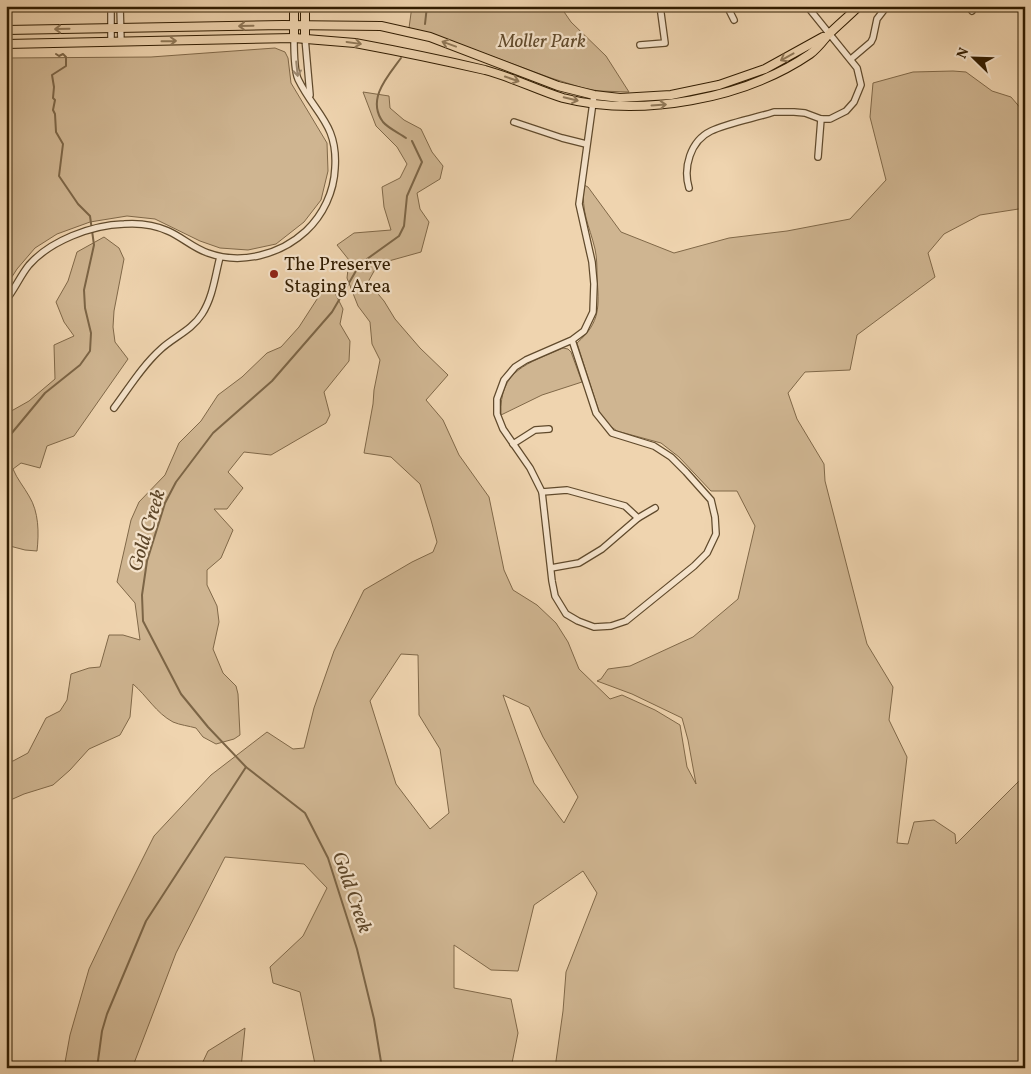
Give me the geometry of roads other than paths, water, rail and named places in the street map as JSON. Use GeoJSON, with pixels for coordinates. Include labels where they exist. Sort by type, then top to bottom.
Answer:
{"type":"FeatureCollection","features":[{"type":"Feature","properties":{"kind":"main road"},"geometry":{"type":"LineString","coordinates":[[294,6],[294,38]]}},
{"type":"Feature","properties":{"kind":"main road"},"geometry":{"type":"LineString","coordinates":[[305,6],[305,38]]}},
{"type":"Feature","properties":{"kind":"main road"},"geometry":{"type":"LineString","coordinates":[[6,44],[305,38],[355,43],[468,67],[514,79],[562,97],[593,104],[658,105],[721,93],[747,85],[792,65],[812,52],[859,6]]}},
{"type":"Feature","properties":{"kind":"main road"},"geometry":{"type":"LineString","coordinates":[[6,30],[294,25],[381,26],[448,44],[558,86],[620,98],[649,97],[694,91],[719,84],[765,68],[830,34]]}},
{"type":"Feature","properties":{"kind":"street"},"geometry":{"type":"LineString","coordinates":[[111,6],[111,42]]}},
{"type":"Feature","properties":{"kind":"street"},"geometry":{"type":"LineString","coordinates":[[120,6],[121,42]]}},
{"type":"Feature","properties":{"kind":"street"},"geometry":{"type":"LineString","coordinates":[[640,45],[665,43],[660,6]]}},
{"type":"Feature","properties":{"kind":"street"},"geometry":{"type":"LineString","coordinates":[[727,6],[734,20]]}},
{"type":"Feature","properties":{"kind":"street"},"geometry":{"type":"LineString","coordinates":[[689,188],[686,178],[689,157],[699,140],[711,131],[774,112],[805,113],[821,119],[830,119],[846,111],[854,102],[861,85],[858,68],[807,6]]}},
{"type":"Feature","properties":{"kind":"street"},"geometry":{"type":"LineString","coordinates":[[851,59],[871,42],[876,19],[887,6]]}},
{"type":"Feature","properties":{"kind":"street"},"geometry":{"type":"LineString","coordinates":[[6,300],[38,255],[58,242],[108,226],[136,224],[154,226],[168,231],[195,248],[220,256],[245,258],[267,255],[298,238],[322,213],[330,196],[334,181],[335,152],[332,134],[298,78],[294,38]]}},
{"type":"Feature","properties":{"kind":"street"},"geometry":{"type":"LineString","coordinates":[[305,38],[310,98]]}},
{"type":"Feature","properties":{"kind":"street"},"geometry":{"type":"LineString","coordinates":[[572,340],[596,413],[612,433],[654,446],[671,457],[711,500],[716,517],[716,534],[707,553],[694,566],[626,621],[611,626],[594,627],[578,621],[566,614],[555,596],[542,492],[530,468],[503,429],[497,414],[497,399],[502,383],[515,367],[526,360],[572,340],[584,331],[594,312],[592,262],[579,204],[594,94]]}},
{"type":"Feature","properties":{"kind":"street"},"geometry":{"type":"LineString","coordinates":[[818,157],[821,119]]}},
{"type":"Feature","properties":{"kind":"street"},"geometry":{"type":"LineString","coordinates":[[514,122],[586,144]]}},
{"type":"Feature","properties":{"kind":"street"},"geometry":{"type":"LineString","coordinates":[[114,408],[143,366],[201,316],[209,302],[220,256]]}},
{"type":"Feature","properties":{"kind":"street"},"geometry":{"type":"LineString","coordinates":[[513,444],[535,430],[549,429]]}},
{"type":"Feature","properties":{"kind":"street"},"geometry":{"type":"LineString","coordinates":[[542,492],[567,490],[624,506],[638,518]]}},
{"type":"Feature","properties":{"kind":"street"},"geometry":{"type":"LineString","coordinates":[[551,568],[579,563],[602,549],[638,518],[655,508]]}},
{"type":"Feature","properties":{"kind":"waterway","name":"Gold Creek"},"geometry":{"type":"LineString","coordinates":[[425,24],[427,6]]}},
{"type":"Feature","properties":{"kind":"waterway"},"geometry":{"type":"LineString","coordinates":[[6,440],[45,393],[80,365],[90,351],[91,333],[85,308],[84,290],[94,245],[90,216],[78,204],[59,176],[63,144],[56,132],[52,75],[66,66],[66,57],[63,54],[59,56],[56,54]]}},
{"type":"Feature","properties":{"kind":"waterway","name":"Gold Creek"},"geometry":{"type":"LineString","coordinates":[[401,58],[385,80],[378,96],[377,105],[378,113],[383,122],[406,138]]}},
{"type":"Feature","properties":{"kind":"waterway","name":"Gold Creek"},"geometry":{"type":"LineString","coordinates":[[382,1068],[374,1019],[357,949],[328,858],[305,813],[246,767],[208,727],[181,694],[143,621],[142,595],[147,561],[165,503],[176,482],[213,433],[272,381],[332,312],[360,264],[399,236],[404,226],[407,196],[422,162],[412,141]]}},
{"type":"Feature","properties":{"kind":"waterway"},"geometry":{"type":"LineString","coordinates":[[97,1068],[102,1031],[107,1014],[146,921],[246,767]]}},
{"type":"Feature","properties":{"kind":"place","name":"The Preserve Staging Area"},"geometry":{"type":"Point","coordinates":[274,274]}},
{"type":"Feature","properties":{"kind":"park label","name":"Moller Park"},"geometry":{"type":"Point","coordinates":[542,40]}}]}
